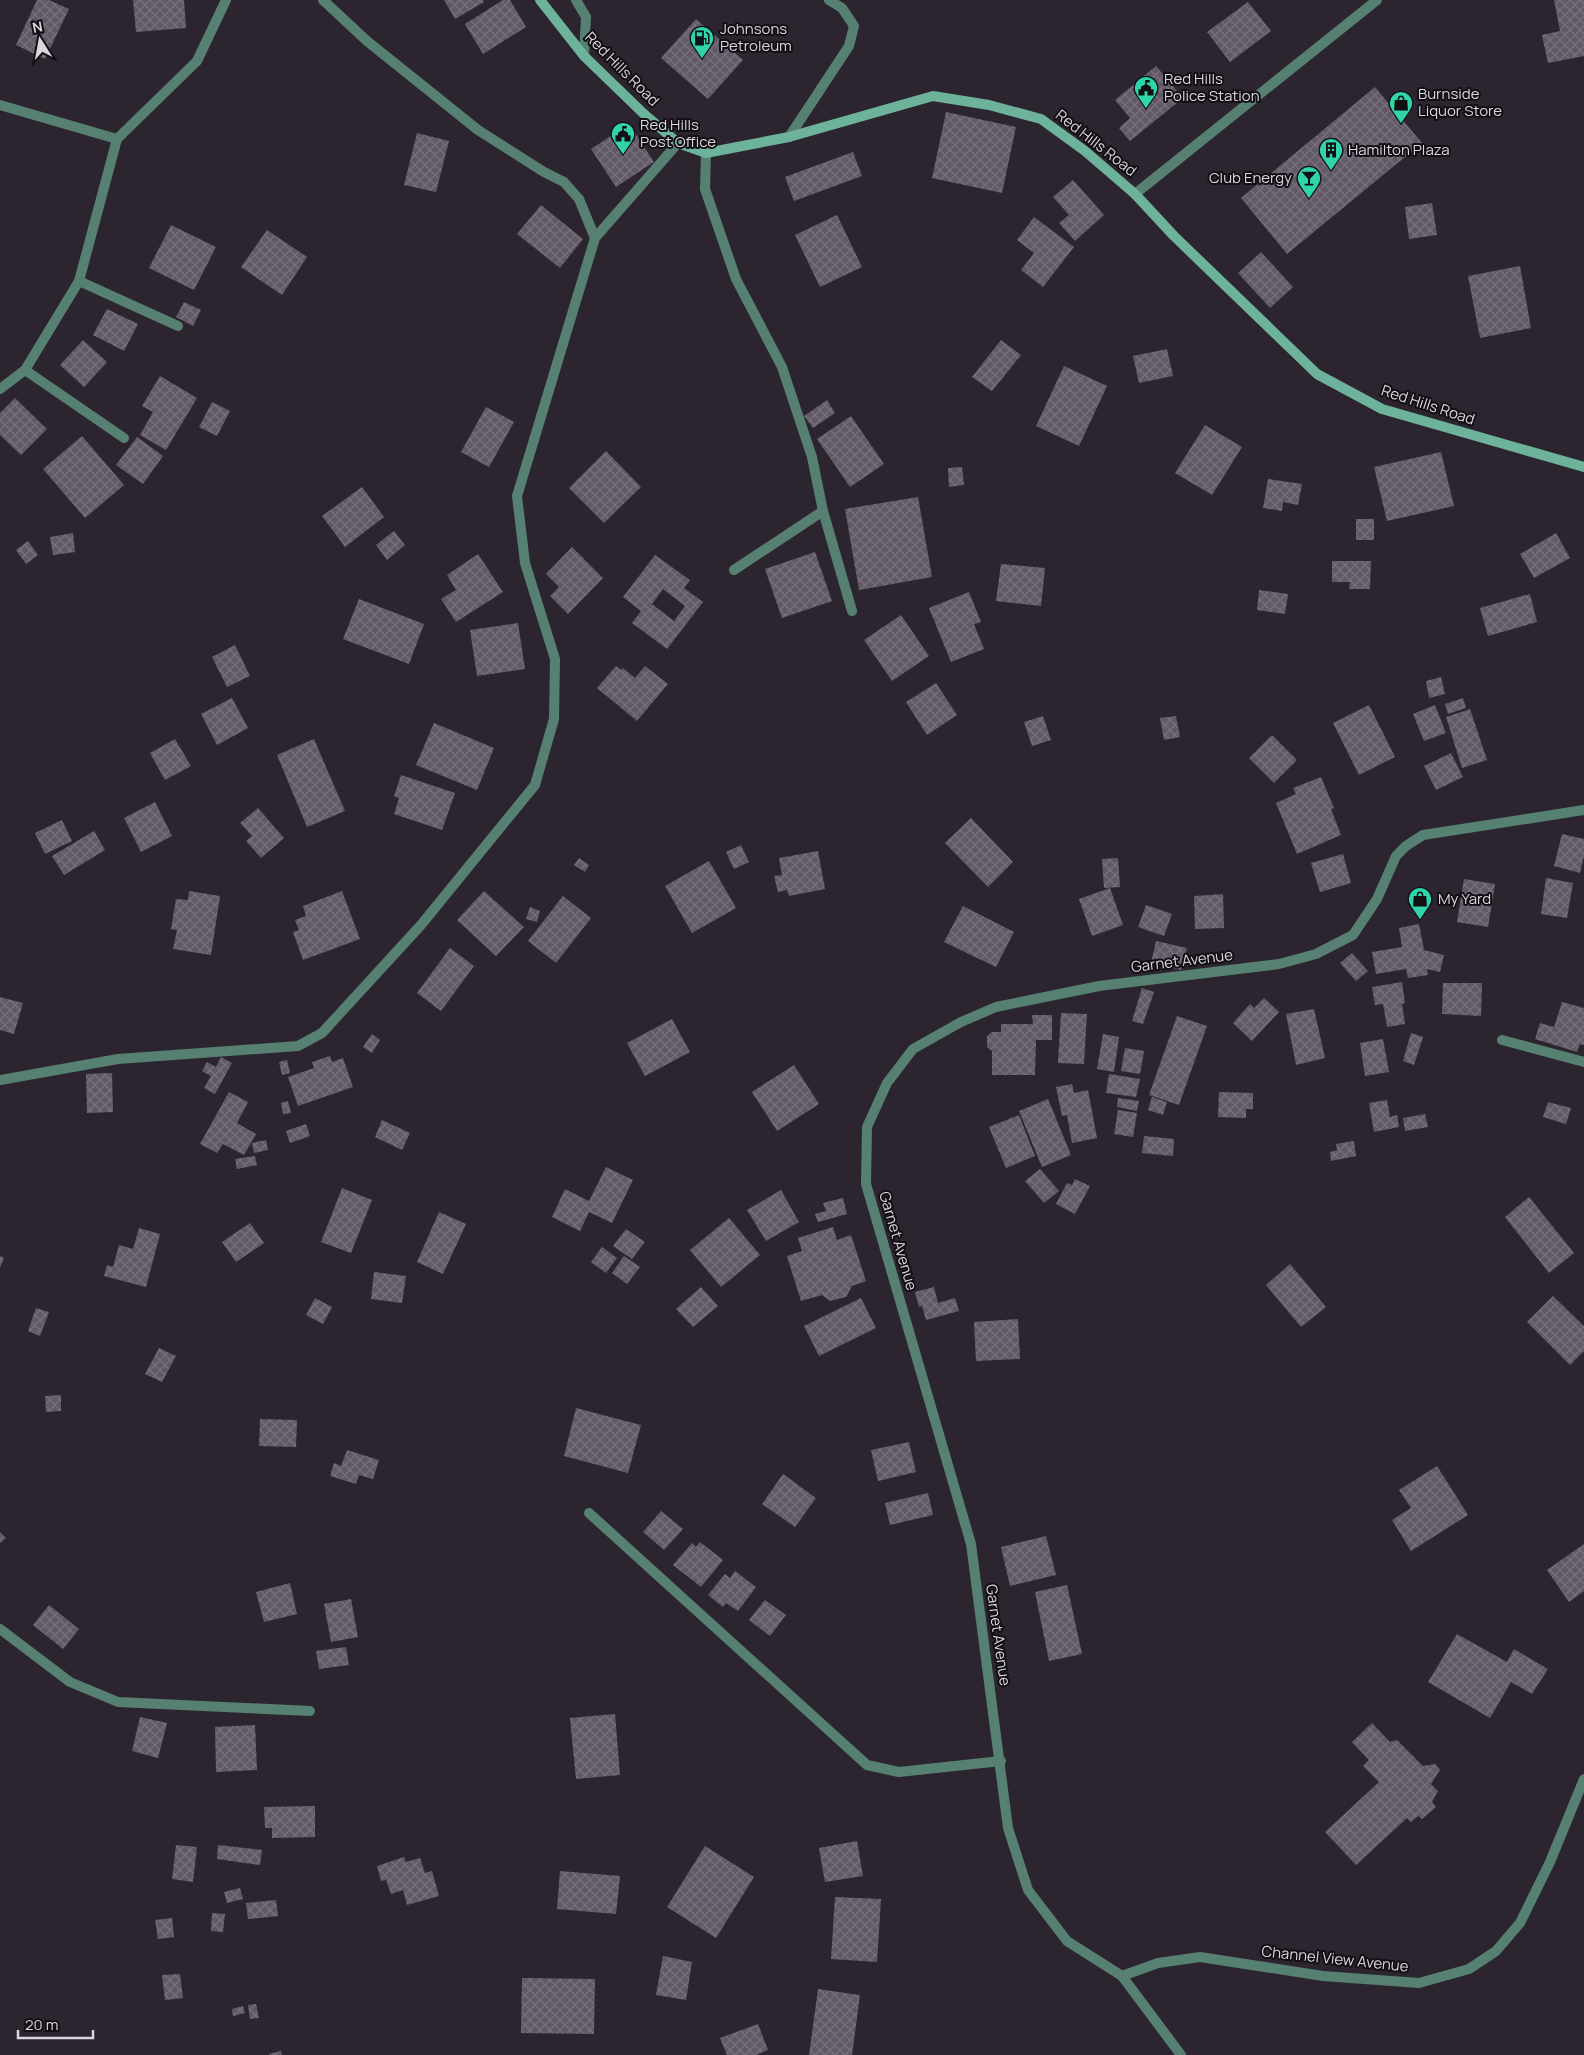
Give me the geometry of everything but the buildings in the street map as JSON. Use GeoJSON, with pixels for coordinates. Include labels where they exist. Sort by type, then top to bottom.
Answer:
{"type":"FeatureCollection","features":[{"type":"Feature","properties":{"kind":"main road","name":"Red Hills Road"},"geometry":{"type":"LineString","coordinates":[[540,0],[584,56],[678,143],[706,154],[790,137],[933,96],[990,105],[1041,119],[1085,151],[1135,194],[1187,249],[1317,374],[1382,409],[1584,468]]}},
{"type":"Feature","properties":{"kind":"street"},"geometry":{"type":"LineString","coordinates":[[0,389],[25,370],[79,281],[117,139],[197,61],[226,0]]}},
{"type":"Feature","properties":{"kind":"street"},"geometry":{"type":"LineString","coordinates":[[323,0],[367,41],[478,130],[544,172],[564,182],[579,199],[595,238]]}},
{"type":"Feature","properties":{"kind":"street"},"geometry":{"type":"LineString","coordinates":[[576,0],[586,16],[584,56]]}},
{"type":"Feature","properties":{"kind":"street"},"geometry":{"type":"LineString","coordinates":[[790,137],[849,46],[854,26],[842,8],[829,0]]}},
{"type":"Feature","properties":{"kind":"street"},"geometry":{"type":"LineString","coordinates":[[1135,194],[1377,0]]}},
{"type":"Feature","properties":{"kind":"street"},"geometry":{"type":"LineString","coordinates":[[0,105],[117,139]]}},
{"type":"Feature","properties":{"kind":"street"},"geometry":{"type":"LineString","coordinates":[[0,1080],[118,1060],[298,1046],[322,1033],[421,925],[535,785],[554,719],[555,659],[525,562],[517,496],[595,238],[678,143]]}},
{"type":"Feature","properties":{"kind":"street"},"geometry":{"type":"LineString","coordinates":[[706,154],[705,190],[736,279],[782,367],[812,457],[823,510],[852,611]]}},
{"type":"Feature","properties":{"kind":"street"},"geometry":{"type":"LineString","coordinates":[[79,281],[178,326]]}},
{"type":"Feature","properties":{"kind":"street"},"geometry":{"type":"LineString","coordinates":[[25,370],[124,438]]}},
{"type":"Feature","properties":{"kind":"street"},"geometry":{"type":"LineString","coordinates":[[734,570],[823,510]]}},
{"type":"Feature","properties":{"kind":"street","name":"Garnet Avenue"},"geometry":{"type":"LineString","coordinates":[[1181,2055],[1122,1976],[1067,1941],[1028,1890],[1008,1828],[1001,1761],[971,1544],[866,1184],[867,1127],[887,1084],[913,1048],[962,1022],[996,1007],[1098,986],[1279,964],[1316,954],[1353,935],[1377,899],[1396,856],[1406,846],[1423,835],[1584,810]]}},
{"type":"Feature","properties":{"kind":"street"},"geometry":{"type":"LineString","coordinates":[[1502,1040],[1584,1062]]}},
{"type":"Feature","properties":{"kind":"street"},"geometry":{"type":"LineString","coordinates":[[589,1513],[866,1764],[899,1772],[1001,1761]]}},
{"type":"Feature","properties":{"kind":"street"},"geometry":{"type":"LineString","coordinates":[[0,1628],[70,1682],[118,1702],[310,1711]]}},
{"type":"Feature","properties":{"kind":"street","name":"Channel View Avenue"},"geometry":{"type":"LineString","coordinates":[[1122,1976],[1158,1963],[1200,1957],[1323,1976],[1419,1983],[1468,1969],[1496,1951],[1520,1923],[1550,1862],[1584,1779]]}},
{"type":"Feature","properties":{"kind":"place","name":"Johnsons Petroleum"},"geometry":{"type":"Point","coordinates":[702,59]}},
{"type":"Feature","properties":{"kind":"place","name":"Red Hills Police Station"},"geometry":{"type":"Point","coordinates":[1146,109]}},
{"type":"Feature","properties":{"kind":"place","name":"Burnside Liquor Store"},"geometry":{"type":"Point","coordinates":[1401,124]}},
{"type":"Feature","properties":{"kind":"place","name":"Red Hills Post Office"},"geometry":{"type":"Point","coordinates":[623,155]}},
{"type":"Feature","properties":{"kind":"place","name":"Hamilton Plaza"},"geometry":{"type":"Point","coordinates":[1331,171]}},
{"type":"Feature","properties":{"kind":"place","name":"Club Energy"},"geometry":{"type":"Point","coordinates":[1309,199]}},
{"type":"Feature","properties":{"kind":"place","name":"My Yard"},"geometry":{"type":"Point","coordinates":[1420,920]}}]}
